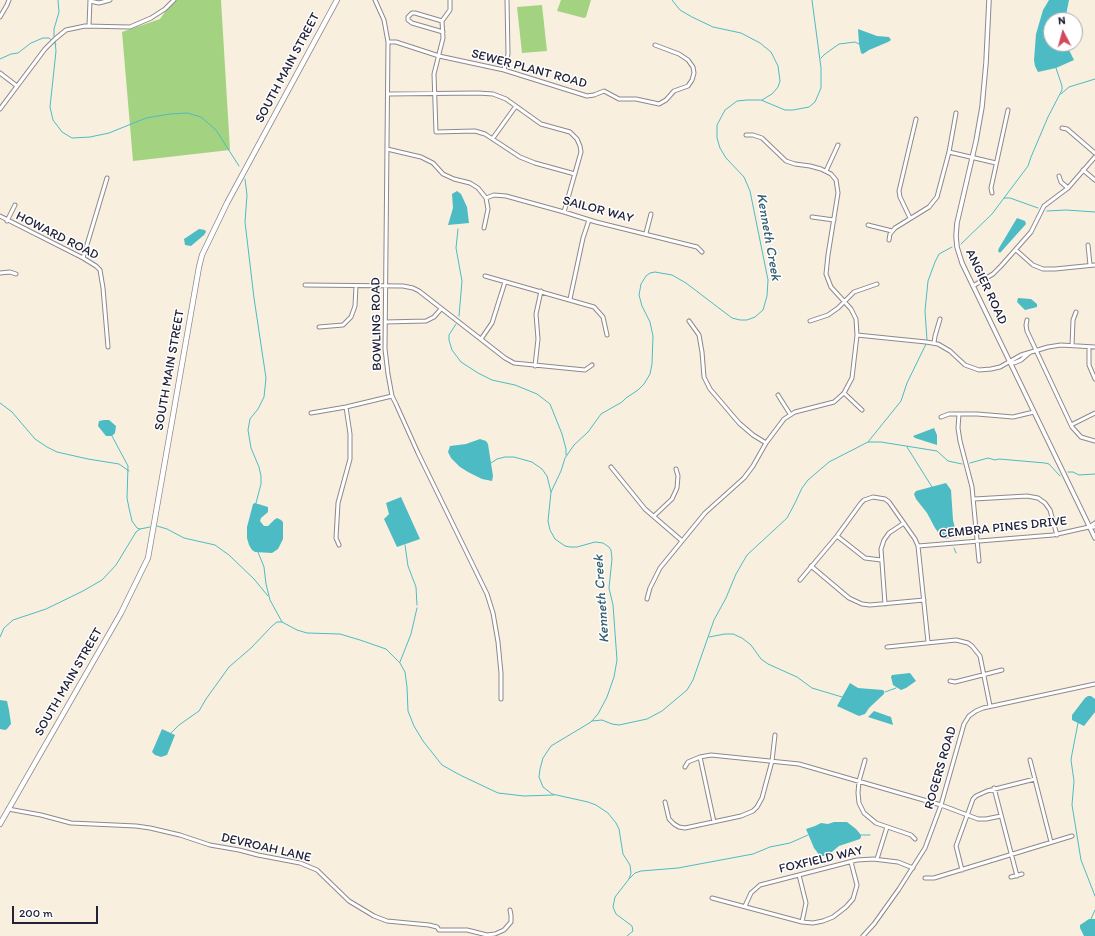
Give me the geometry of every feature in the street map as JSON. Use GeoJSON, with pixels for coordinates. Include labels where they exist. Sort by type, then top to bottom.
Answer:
{"type":"FeatureCollection","features":[{"type":"Feature","properties":{"kind":"highway","name":"SOUTH MAIN STREET"},"geometry":{"type":"LineString","coordinates":[[0,824],[121,613],[148,558],[202,255],[227,203],[337,0]]}},
{"type":"Feature","properties":{"kind":"street"},"geometry":{"type":"LineString","coordinates":[[0,17],[9,0]]}},
{"type":"Feature","properties":{"kind":"street"},"geometry":{"type":"LineString","coordinates":[[89,26],[90,0],[99,3],[110,0]]}},
{"type":"Feature","properties":{"kind":"street"},"geometry":{"type":"LineString","coordinates":[[0,109],[45,49],[66,30],[89,26],[130,27],[151,18],[165,9],[174,0]]}},
{"type":"Feature","properties":{"kind":"street","name":"BOWLING ROAD"},"geometry":{"type":"LineString","coordinates":[[376,0],[384,20],[388,42],[385,349],[392,396],[418,453],[487,594],[493,612],[498,642],[502,699]]}},
{"type":"Feature","properties":{"kind":"street"},"geometry":{"type":"LineString","coordinates":[[450,0],[450,10],[442,21],[443,38],[434,74],[436,132],[475,131],[485,134],[520,156],[535,163],[575,174]]}},
{"type":"Feature","properties":{"kind":"street"},"geometry":{"type":"LineString","coordinates":[[504,70],[508,54],[507,0]]}},
{"type":"Feature","properties":{"kind":"street","name":"ANGIER ROAD"},"geometry":{"type":"LineString","coordinates":[[989,0],[984,90],[978,132],[959,213],[956,236],[958,255],[1095,538]]}},
{"type":"Feature","properties":{"kind":"street"},"geometry":{"type":"LineString","coordinates":[[442,21],[415,13],[412,13],[408,17],[408,20],[412,23],[443,32]]}},
{"type":"Feature","properties":{"kind":"street","name":"SEWER PLANT ROAD"},"geometry":{"type":"LineString","coordinates":[[388,42],[404,44],[439,56],[504,70],[587,96],[604,91],[619,99],[636,99],[659,104],[666,100],[674,91],[688,86],[692,80],[694,72],[693,66],[688,60],[679,54],[655,45]]}},
{"type":"Feature","properties":{"kind":"street"},"geometry":{"type":"LineString","coordinates":[[1,75],[17,86]]}},
{"type":"Feature","properties":{"kind":"street"},"geometry":{"type":"LineString","coordinates":[[388,94],[493,94],[516,106],[541,124],[570,132],[577,139],[581,152],[564,212]]}},
{"type":"Feature","properties":{"kind":"street"},"geometry":{"type":"LineString","coordinates":[[493,138],[516,106]]}},
{"type":"Feature","properties":{"kind":"street"},"geometry":{"type":"LineString","coordinates":[[992,193],[991,188],[1008,110]]}},
{"type":"Feature","properties":{"kind":"street"},"geometry":{"type":"LineString","coordinates":[[889,240],[892,231],[934,202],[939,190],[949,152],[956,113]]}},
{"type":"Feature","properties":{"kind":"street"},"geometry":{"type":"LineString","coordinates":[[910,218],[900,197],[899,191],[916,118]]}},
{"type":"Feature","properties":{"kind":"street"},"geometry":{"type":"LineString","coordinates":[[1062,128],[1068,129],[1095,153]]}},
{"type":"Feature","properties":{"kind":"street"},"geometry":{"type":"LineString","coordinates":[[647,599],[650,588],[660,568],[681,540],[704,513],[744,478],[781,422],[790,414],[834,402],[844,393],[852,378],[857,335],[856,318],[852,309],[831,287],[826,274],[838,184],[834,177],[826,171],[816,167],[786,161],[762,138],[746,135]]}},
{"type":"Feature","properties":{"kind":"street"},"geometry":{"type":"LineString","coordinates":[[826,171],[838,145]]}},
{"type":"Feature","properties":{"kind":"street"},"geometry":{"type":"LineString","coordinates":[[387,149],[421,157],[433,163],[443,174],[478,188],[486,198],[488,209],[484,228]]}},
{"type":"Feature","properties":{"kind":"street"},"geometry":{"type":"LineString","coordinates":[[949,152],[996,163]]}},
{"type":"Feature","properties":{"kind":"street"},"geometry":{"type":"LineString","coordinates":[[973,286],[993,274],[1016,250],[1031,232],[1044,206],[1068,188],[1095,156]]}},
{"type":"Feature","properties":{"kind":"street"},"geometry":{"type":"LineString","coordinates":[[1083,170],[1095,180]]}},
{"type":"Feature","properties":{"kind":"street"},"geometry":{"type":"LineString","coordinates":[[1058,176],[1061,182],[1068,188]]}},
{"type":"Feature","properties":{"kind":"street"},"geometry":{"type":"LineString","coordinates":[[83,258],[107,178]]}},
{"type":"Feature","properties":{"kind":"street","name":"SAILOR WAY"},"geometry":{"type":"LineString","coordinates":[[486,198],[494,195],[506,196],[589,220],[646,233],[697,247],[702,252]]}},
{"type":"Feature","properties":{"kind":"street"},"geometry":{"type":"LineString","coordinates":[[7,221],[15,205]]}},
{"type":"Feature","properties":{"kind":"street"},"geometry":{"type":"LineString","coordinates":[[646,233],[651,214]]}},
{"type":"Feature","properties":{"kind":"street","name":"HOWARD ROAD"},"geometry":{"type":"LineString","coordinates":[[0,216],[7,221],[83,258],[100,270],[108,347]]}},
{"type":"Feature","properties":{"kind":"street"},"geometry":{"type":"LineString","coordinates":[[812,216],[834,220]]}},
{"type":"Feature","properties":{"kind":"street"},"geometry":{"type":"LineString","coordinates":[[570,299],[583,238],[589,220]]}},
{"type":"Feature","properties":{"kind":"street"},"geometry":{"type":"LineString","coordinates":[[868,225],[892,231]]}},
{"type":"Feature","properties":{"kind":"street"},"geometry":{"type":"LineString","coordinates":[[1088,245],[1090,266]]}},
{"type":"Feature","properties":{"kind":"street"},"geometry":{"type":"LineString","coordinates":[[1016,250],[1033,265],[1043,269],[1095,265]]}},
{"type":"Feature","properties":{"kind":"street"},"geometry":{"type":"LineString","coordinates":[[0,273],[10,272],[16,274]]}},
{"type":"Feature","properties":{"kind":"street"},"geometry":{"type":"LineString","coordinates":[[485,276],[589,304],[600,312],[606,324],[607,335]]}},
{"type":"Feature","properties":{"kind":"street"},"geometry":{"type":"LineString","coordinates":[[481,338],[492,324],[505,282]]}},
{"type":"Feature","properties":{"kind":"street"},"geometry":{"type":"LineString","coordinates":[[810,321],[828,316],[858,289],[877,284]]}},
{"type":"Feature","properties":{"kind":"street"},"geometry":{"type":"LineString","coordinates":[[305,285],[403,286],[419,291],[505,358],[514,363],[585,370],[592,365]]}},
{"type":"Feature","properties":{"kind":"street"},"geometry":{"type":"LineString","coordinates":[[319,328],[343,325],[351,318],[355,306],[356,286]]}},
{"type":"Feature","properties":{"kind":"street"},"geometry":{"type":"LineString","coordinates":[[535,366],[538,339],[536,314],[541,291]]}},
{"type":"Feature","properties":{"kind":"street"},"geometry":{"type":"LineString","coordinates":[[385,322],[426,321],[441,309]]}},
{"type":"Feature","properties":{"kind":"street"},"geometry":{"type":"LineString","coordinates":[[1072,346],[1072,320],[1076,312]]}},
{"type":"Feature","properties":{"kind":"street"},"geometry":{"type":"LineString","coordinates":[[934,343],[940,319]]}},
{"type":"Feature","properties":{"kind":"street"},"geometry":{"type":"LineString","coordinates":[[1027,320],[1026,329],[1071,425],[1082,437],[1095,441]]}},
{"type":"Feature","properties":{"kind":"street"},"geometry":{"type":"LineString","coordinates":[[689,322],[699,336],[704,377],[710,389],[740,423],[766,443]]}},
{"type":"Feature","properties":{"kind":"street"},"geometry":{"type":"LineString","coordinates":[[857,335],[934,343],[946,349],[965,365],[975,369],[991,369],[1010,362],[1021,360],[1029,353],[1036,350],[1054,346],[1095,347]]}},
{"type":"Feature","properties":{"kind":"street"},"geometry":{"type":"LineString","coordinates":[[1089,347],[1089,362],[1095,379]]}},
{"type":"Feature","properties":{"kind":"street"},"geometry":{"type":"LineString","coordinates":[[844,393],[862,410]]}},
{"type":"Feature","properties":{"kind":"street"},"geometry":{"type":"LineString","coordinates":[[778,395],[790,414]]}},
{"type":"Feature","properties":{"kind":"street"},"geometry":{"type":"LineString","coordinates":[[311,413],[346,407],[392,396]]}},
{"type":"Feature","properties":{"kind":"street"},"geometry":{"type":"LineString","coordinates":[[339,544],[336,538],[338,503],[351,452],[346,407]]}},
{"type":"Feature","properties":{"kind":"street"},"geometry":{"type":"LineString","coordinates":[[941,417],[947,414],[958,414],[1008,417],[1021,416],[1034,412]]}},
{"type":"Feature","properties":{"kind":"street"},"geometry":{"type":"LineString","coordinates":[[1071,425],[1095,413]]}},
{"type":"Feature","properties":{"kind":"street"},"geometry":{"type":"LineString","coordinates":[[958,414],[960,441],[971,481],[974,499],[979,561]]}},
{"type":"Feature","properties":{"kind":"street"},"geometry":{"type":"LineString","coordinates":[[611,467],[645,509],[681,540]]}},
{"type":"Feature","properties":{"kind":"street"},"geometry":{"type":"LineString","coordinates":[[654,516],[672,499],[677,488],[678,476],[676,469]]}},
{"type":"Feature","properties":{"kind":"street"},"geometry":{"type":"LineString","coordinates":[[974,499],[1027,496],[1038,498],[1045,503],[1050,510],[1057,535]]}},
{"type":"Feature","properties":{"kind":"street"},"geometry":{"type":"LineString","coordinates":[[800,580],[837,536],[861,503],[868,498],[879,497],[889,502],[915,539],[918,546],[928,642]]}},
{"type":"Feature","properties":{"kind":"street"},"geometry":{"type":"LineString","coordinates":[[885,604],[881,549],[888,534],[904,523]]}},
{"type":"Feature","properties":{"kind":"street"},"geometry":{"type":"LineString","coordinates":[[1089,527],[1095,523]]}},
{"type":"Feature","properties":{"kind":"street"},"geometry":{"type":"LineString","coordinates":[[1089,527],[1095,527]]}},
{"type":"Feature","properties":{"kind":"street","name":"CEMBRA PINES DRIVE"},"geometry":{"type":"LineString","coordinates":[[918,546],[1057,535],[1089,527]]}},
{"type":"Feature","properties":{"kind":"street"},"geometry":{"type":"LineString","coordinates":[[837,536],[865,558],[881,560]]}},
{"type":"Feature","properties":{"kind":"street"},"geometry":{"type":"LineString","coordinates":[[812,566],[849,598],[857,602],[870,605],[924,600]]}},
{"type":"Feature","properties":{"kind":"street"},"geometry":{"type":"LineString","coordinates":[[887,646],[956,640],[968,643],[980,656],[990,706]]}},
{"type":"Feature","properties":{"kind":"street"},"geometry":{"type":"LineString","coordinates":[[950,681],[956,682],[1002,670]]}},
{"type":"Feature","properties":{"kind":"street","name":"ROGERS ROAD"},"geometry":{"type":"LineString","coordinates":[[863,936],[874,924],[925,848],[941,805],[964,724],[969,716],[976,710],[990,706],[1095,684]]}},
{"type":"Feature","properties":{"kind":"street"},"geometry":{"type":"LineString","coordinates":[[665,802],[669,819],[679,827],[691,827],[747,814],[757,807],[762,798],[772,761],[774,735]]}},
{"type":"Feature","properties":{"kind":"street"},"geometry":{"type":"LineString","coordinates":[[686,767],[688,762],[700,757],[715,755],[804,765],[941,805],[966,815],[982,819],[1001,816]]}},
{"type":"Feature","properties":{"kind":"street"},"geometry":{"type":"LineString","coordinates":[[700,757],[714,822]]}},
{"type":"Feature","properties":{"kind":"street"},"geometry":{"type":"LineString","coordinates":[[865,760],[859,781],[858,794],[861,808],[872,820],[911,835],[915,839]]}},
{"type":"Feature","properties":{"kind":"street"},"geometry":{"type":"LineString","coordinates":[[1030,760],[1051,842]]}},
{"type":"Feature","properties":{"kind":"street"},"geometry":{"type":"LineString","coordinates":[[962,870],[956,846],[966,815],[976,796],[994,788],[1035,779]]}},
{"type":"Feature","properties":{"kind":"street"},"geometry":{"type":"LineString","coordinates":[[994,788],[1016,876]]}},
{"type":"Feature","properties":{"kind":"street","name":"DEVROAH LANE"},"geometry":{"type":"LineString","coordinates":[[8,809],[41,815],[71,823],[150,828],[180,835],[210,845],[300,863],[318,870],[349,901],[387,922],[430,925],[437,927],[439,930],[467,930],[486,935],[500,933],[504,930],[511,922],[510,910]]}},
{"type":"Feature","properties":{"kind":"street"},"geometry":{"type":"LineString","coordinates":[[877,859],[887,827]]}},
{"type":"Feature","properties":{"kind":"street"},"geometry":{"type":"LineString","coordinates":[[925,878],[934,878],[962,870],[1072,836]]}},
{"type":"Feature","properties":{"kind":"street","name":"FOXFIELD WAY"},"geometry":{"type":"LineString","coordinates":[[745,906],[749,896],[756,887],[765,883],[863,859],[877,859],[902,863],[913,868]]}},
{"type":"Feature","properties":{"kind":"street"},"geometry":{"type":"LineString","coordinates":[[712,898],[802,922],[813,923],[828,919],[846,907],[853,899],[857,885],[851,862]]}},
{"type":"Feature","properties":{"kind":"street"},"geometry":{"type":"LineString","coordinates":[[1011,877],[1022,874]]}},
{"type":"Feature","properties":{"kind":"street"},"geometry":{"type":"LineString","coordinates":[[798,875],[806,902],[802,922]]}},
{"type":"Feature","properties":{"kind":"green space"},"geometry":{"type":"Polygon","coordinates":[[[173,0],[221,0],[230,150],[133,161],[122,32],[160,19],[173,0]]]}},
{"type":"Feature","properties":{"kind":"green space"},"geometry":{"type":"Polygon","coordinates":[[[561,0],[591,0],[586,17],[584,18],[557,11],[561,0]]]}},
{"type":"Feature","properties":{"kind":"green space"},"geometry":{"type":"Polygon","coordinates":[[[542,5],[547,51],[522,53],[517,7],[542,5]]]}},
{"type":"Feature","properties":{"kind":"water"},"geometry":{"type":"Polygon","coordinates":[[[1049,0],[1069,0],[1067,12],[1043,12],[1043,52],[1070,52],[1074,60],[1056,68],[1038,72],[1034,60],[1036,34],[1043,10],[1049,0]]]}},
{"type":"Feature","properties":{"kind":"water"},"geometry":{"type":"Polygon","coordinates":[[[858,29],[877,36],[889,37],[891,40],[863,54],[861,53],[859,44],[858,29]]]}},
{"type":"Feature","properties":{"kind":"water"},"geometry":{"type":"Polygon","coordinates":[[[457,191],[461,194],[467,207],[469,223],[448,225],[453,208],[452,194],[457,191]]]}},
{"type":"Feature","properties":{"kind":"water"},"geometry":{"type":"Polygon","coordinates":[[[1017,218],[1025,221],[1026,224],[1000,253],[998,251],[999,248],[1017,218]]]}},
{"type":"Feature","properties":{"kind":"water"},"geometry":{"type":"Polygon","coordinates":[[[199,229],[205,230],[206,232],[204,235],[191,246],[185,245],[184,239],[199,229]]]}},
{"type":"Feature","properties":{"kind":"water"},"geometry":{"type":"Polygon","coordinates":[[[1018,298],[1031,299],[1037,304],[1037,307],[1025,310],[1017,302],[1018,298]]]}},
{"type":"Feature","properties":{"kind":"water"},"geometry":{"type":"Polygon","coordinates":[[[109,420],[116,426],[115,433],[112,436],[106,436],[98,426],[99,421],[109,420]]]}},
{"type":"Feature","properties":{"kind":"water"},"geometry":{"type":"Polygon","coordinates":[[[934,428],[937,435],[937,445],[913,436],[934,428]]]}},
{"type":"Feature","properties":{"kind":"water"},"geometry":{"type":"Polygon","coordinates":[[[480,439],[486,441],[488,444],[493,476],[492,481],[482,479],[460,467],[451,458],[448,452],[450,446],[466,444],[480,439]]]}},
{"type":"Feature","properties":{"kind":"water"},"geometry":{"type":"Polygon","coordinates":[[[946,483],[951,490],[953,520],[957,537],[943,539],[914,494],[916,491],[946,483]]]}},
{"type":"Feature","properties":{"kind":"water"},"geometry":{"type":"Polygon","coordinates":[[[401,497],[420,539],[397,547],[384,519],[389,514],[386,503],[401,497]]]}},
{"type":"Feature","properties":{"kind":"water"},"geometry":{"type":"Polygon","coordinates":[[[255,503],[268,507],[268,512],[261,518],[260,521],[264,526],[268,526],[277,518],[283,522],[283,539],[278,549],[272,553],[255,552],[249,545],[247,538],[247,527],[253,504],[255,503]]]}},
{"type":"Feature","properties":{"kind":"water"},"geometry":{"type":"Polygon","coordinates":[[[910,673],[916,681],[901,690],[893,685],[892,675],[910,673]]]}},
{"type":"Feature","properties":{"kind":"water"},"geometry":{"type":"Polygon","coordinates":[[[850,683],[858,688],[883,690],[884,694],[869,708],[865,714],[859,716],[837,706],[850,683]]]}},
{"type":"Feature","properties":{"kind":"water"},"geometry":{"type":"Polygon","coordinates":[[[1088,696],[1095,699],[1095,712],[1084,726],[1072,720],[1072,715],[1088,696]]]}},
{"type":"Feature","properties":{"kind":"water"},"geometry":{"type":"Polygon","coordinates":[[[0,700],[7,701],[9,710],[11,724],[5,730],[0,729],[0,700]]]}},
{"type":"Feature","properties":{"kind":"water"},"geometry":{"type":"Polygon","coordinates":[[[874,711],[891,717],[893,725],[868,717],[874,711]]]}},
{"type":"Feature","properties":{"kind":"water"},"geometry":{"type":"Polygon","coordinates":[[[162,729],[175,735],[167,755],[161,757],[152,752],[162,729]]]}},
{"type":"Feature","properties":{"kind":"water"},"geometry":{"type":"Polygon","coordinates":[[[834,822],[847,822],[856,829],[861,837],[860,839],[839,846],[827,856],[820,856],[814,848],[806,829],[821,823],[828,824],[834,822]]]}},
{"type":"Feature","properties":{"kind":"water"},"geometry":{"type":"Polygon","coordinates":[[[1089,919],[1095,919],[1095,936],[1084,936],[1080,928],[1080,925],[1089,919]]]}},
{"type":"Feature","properties":{"kind":"waterway"},"geometry":{"type":"LineString","coordinates":[[54,38],[54,29],[59,12],[58,0]]}},
{"type":"Feature","properties":{"kind":"waterway"},"geometry":{"type":"LineString","coordinates":[[672,0],[680,10],[692,17],[713,27],[741,33],[760,43],[771,52],[778,66],[780,81],[778,87],[772,94],[762,100]]}},
{"type":"Feature","properties":{"kind":"waterway","name":"Kenneth Creek"},"geometry":{"type":"LineString","coordinates":[[627,936],[633,931],[632,926],[616,914],[613,907],[615,897],[629,879],[631,873],[630,865],[623,854],[619,829],[616,823],[608,813],[596,805],[552,794],[543,787],[539,777],[543,758],[551,746],[591,722],[598,714],[607,697],[614,677],[617,660],[613,605],[609,588],[612,559],[611,550],[603,543],[595,542],[577,547],[570,547],[565,546],[555,539],[550,530],[548,521],[551,492],[561,471],[565,458],[574,445],[588,432],[601,414],[622,402],[638,390],[650,374],[652,364],[653,336],[650,322],[642,306],[639,295],[641,284],[646,276],[655,272],[672,275],[686,283],[732,318],[747,320],[755,317],[763,310],[767,296],[768,280],[750,191],[744,177],[726,158],[720,148],[717,138],[717,125],[725,110],[737,101],[761,100],[785,110],[809,107],[815,102],[821,88],[821,68],[812,0]]}},
{"type":"Feature","properties":{"kind":"waterway"},"geometry":{"type":"LineString","coordinates":[[0,59],[11,54],[18,53],[31,43],[43,38],[49,38],[56,44]]}},
{"type":"Feature","properties":{"kind":"waterway"},"geometry":{"type":"LineString","coordinates":[[55,41],[56,51],[50,107],[53,120],[62,132],[72,138],[90,137],[109,133],[146,118],[187,113],[201,117],[216,130],[239,166]]}},
{"type":"Feature","properties":{"kind":"waterway"},"geometry":{"type":"LineString","coordinates":[[821,58],[839,44],[855,42],[859,44]]}},
{"type":"Feature","properties":{"kind":"waterway"},"geometry":{"type":"LineString","coordinates":[[961,244],[992,214],[1028,166],[1048,117],[1062,90],[1056,68]]}},
{"type":"Feature","properties":{"kind":"waterway"},"geometry":{"type":"LineString","coordinates":[[1061,94],[1069,87],[1095,79]]}},
{"type":"Feature","properties":{"kind":"waterway"},"geometry":{"type":"LineString","coordinates":[[245,179],[247,195],[245,222],[254,298],[266,378],[264,397],[258,409],[250,419],[248,430],[251,448],[261,476],[261,484],[256,503]]}},
{"type":"Feature","properties":{"kind":"waterway"},"geometry":{"type":"LineString","coordinates":[[1004,198],[1010,198],[1038,208]]}},
{"type":"Feature","properties":{"kind":"waterway"},"geometry":{"type":"LineString","coordinates":[[1047,211],[1066,210],[1095,212]]}},
{"type":"Feature","properties":{"kind":"waterway"},"geometry":{"type":"LineString","coordinates":[[458,229],[456,248],[462,281],[459,316]]}},
{"type":"Feature","properties":{"kind":"waterway"},"geometry":{"type":"LineString","coordinates":[[927,340],[925,311],[928,281],[939,254],[952,247]]}},
{"type":"Feature","properties":{"kind":"waterway"},"geometry":{"type":"LineString","coordinates":[[456,324],[449,335],[449,340],[452,350],[461,362],[492,380],[515,385],[537,394],[550,404],[562,434],[566,455]]}},
{"type":"Feature","properties":{"kind":"waterway"},"geometry":{"type":"LineString","coordinates":[[868,442],[901,401],[907,383],[926,344]]}},
{"type":"Feature","properties":{"kind":"waterway"},"geometry":{"type":"LineString","coordinates":[[0,403],[12,412],[35,439],[47,447],[57,452],[119,464],[129,471]]}},
{"type":"Feature","properties":{"kind":"waterway"},"geometry":{"type":"LineString","coordinates":[[112,436],[128,466],[127,498],[132,521],[137,528],[140,529]]}},
{"type":"Feature","properties":{"kind":"waterway"},"geometry":{"type":"LineString","coordinates":[[592,721],[602,720],[619,725],[647,719],[662,711],[687,690],[693,680],[714,620],[726,598],[736,574],[747,555],[787,518],[802,488],[808,480],[829,462],[868,442],[881,442],[937,451],[948,461],[962,464]]}},
{"type":"Feature","properties":{"kind":"waterway"},"geometry":{"type":"LineString","coordinates":[[907,447],[932,487]]}},
{"type":"Feature","properties":{"kind":"waterway"},"geometry":{"type":"LineString","coordinates":[[491,463],[497,459],[505,457],[514,457],[532,462],[542,469],[547,476],[551,492]]}},
{"type":"Feature","properties":{"kind":"waterway"},"geometry":{"type":"LineString","coordinates":[[970,463],[988,458],[995,460],[999,459],[1045,463],[1049,464],[1060,476]]}},
{"type":"Feature","properties":{"kind":"waterway"},"geometry":{"type":"LineString","coordinates":[[1068,472],[1073,472],[1079,475],[1095,474]]}},
{"type":"Feature","properties":{"kind":"waterway"},"geometry":{"type":"LineString","coordinates":[[157,526],[167,529],[184,538],[215,545],[229,555],[254,579],[268,596]]}},
{"type":"Feature","properties":{"kind":"waterway"},"geometry":{"type":"LineString","coordinates":[[0,637],[4,628],[13,620],[46,609],[102,580],[116,565],[136,532],[140,529],[150,527]]}},
{"type":"Feature","properties":{"kind":"waterway"},"geometry":{"type":"LineString","coordinates":[[405,545],[408,566],[416,587],[417,605]]}},
{"type":"Feature","properties":{"kind":"waterway"},"geometry":{"type":"LineString","coordinates":[[954,548],[956,553]]}},
{"type":"Feature","properties":{"kind":"waterway"},"geometry":{"type":"LineString","coordinates":[[258,552],[264,567],[270,600],[282,622],[297,630],[307,633],[340,634],[386,649],[400,663],[405,672],[408,711],[414,726],[423,741],[442,765],[498,793],[524,796],[554,795]]}},
{"type":"Feature","properties":{"kind":"waterway"},"geometry":{"type":"LineString","coordinates":[[400,662],[411,634],[417,608]]}},
{"type":"Feature","properties":{"kind":"waterway"},"geometry":{"type":"LineString","coordinates":[[171,733],[179,725],[199,711],[229,667],[251,648],[272,626],[277,622],[282,622]]}},
{"type":"Feature","properties":{"kind":"waterway"},"geometry":{"type":"LineString","coordinates":[[709,637],[733,634],[742,638],[751,645],[761,659],[768,664],[797,677],[812,688],[842,697]]}},
{"type":"Feature","properties":{"kind":"waterway"},"geometry":{"type":"LineString","coordinates":[[885,692],[896,688]]}},
{"type":"Feature","properties":{"kind":"waterway"},"geometry":{"type":"LineString","coordinates":[[1078,723],[1071,760],[1074,781],[1072,805],[1081,860],[1095,896]]}},
{"type":"Feature","properties":{"kind":"waterway"},"geometry":{"type":"LineString","coordinates":[[630,878],[635,873],[641,871],[678,868],[753,854],[770,847],[790,843],[808,835]]}},
{"type":"Feature","properties":{"kind":"waterway"},"geometry":{"type":"LineString","coordinates":[[861,835],[870,835]]}},
{"type":"Feature","properties":{"kind":"waterway"},"geometry":{"type":"LineString","coordinates":[[1091,919],[1095,910]]}}]}
